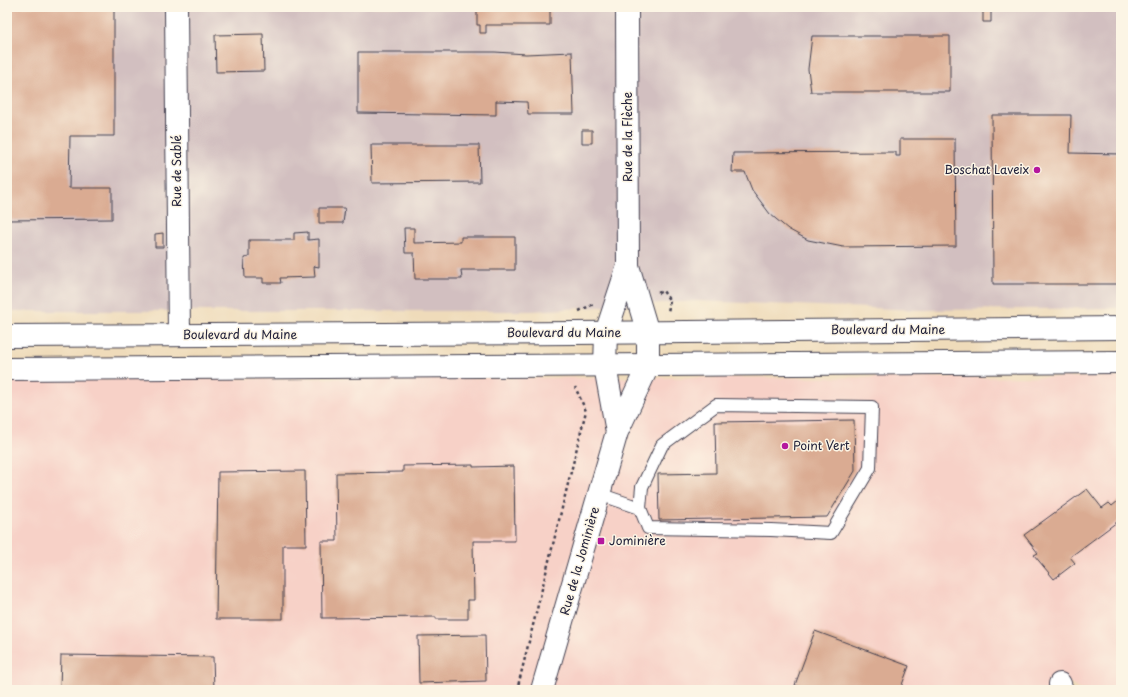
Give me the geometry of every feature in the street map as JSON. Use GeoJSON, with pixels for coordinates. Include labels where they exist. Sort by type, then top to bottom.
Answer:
{"type":"FeatureCollection","features":[{"type":"Feature","properties":{"kind":"main road","name":"Rue de Sablé"},"geometry":{"type":"LineString","coordinates":[[176,7],[179,335]]}},
{"type":"Feature","properties":{"kind":"main road","name":"Rue de la Flèche"},"geometry":{"type":"LineString","coordinates":[[627,7],[628,266]]}},
{"type":"Feature","properties":{"kind":"main road"},"geometry":{"type":"LineString","coordinates":[[628,266],[648,333],[648,366]]}},
{"type":"Feature","properties":{"kind":"main road"},"geometry":{"type":"LineString","coordinates":[[618,432],[605,366],[606,333],[628,266]]}},
{"type":"Feature","properties":{"kind":"main road","name":"Boulevard du Maine"},"geometry":{"type":"LineString","coordinates":[[7,336],[648,333],[1121,328]]}},
{"type":"Feature","properties":{"kind":"main road"},"geometry":{"type":"LineString","coordinates":[[7,369],[1121,362]]}},
{"type":"Feature","properties":{"kind":"main road","name":"Rue de la Jominière"},"geometry":{"type":"LineString","coordinates":[[542,690],[618,432],[648,366]]}},
{"type":"Feature","properties":{"kind":"lane"},"geometry":{"type":"LineString","coordinates":[[599,494],[640,508],[648,528],[771,530],[831,533],[870,468],[872,407],[716,404],[662,445],[642,487],[640,508]]}},
{"type":"Feature","properties":{"kind":"path"},"geometry":{"type":"LineString","coordinates":[[517,690],[586,411],[575,387]]}},
{"type":"Feature","properties":{"kind":"shaded area"},"geometry":{"type":"Polygon","coordinates":[[[7,7],[1121,7],[1121,308],[920,310],[697,301],[532,311],[7,311],[7,7]]]}},
{"type":"Feature","properties":{"kind":"shaded area"},"geometry":{"type":"Polygon","coordinates":[[[1121,377],[1121,690],[1080,690],[1069,683],[1066,690],[7,690],[7,379],[1121,377]]]}},
{"type":"Feature","properties":{"kind":"building"},"geometry":{"type":"Polygon","coordinates":[[[7,7],[114,7],[114,136],[70,136],[69,188],[112,188],[112,219],[7,220],[7,7]]]}},
{"type":"Feature","properties":{"kind":"building"},"geometry":{"type":"Polygon","coordinates":[[[477,7],[550,7],[550,25],[486,25],[486,33],[480,33],[480,25],[477,25],[477,7]]]}},
{"type":"Feature","properties":{"kind":"building"},"geometry":{"type":"Polygon","coordinates":[[[983,7],[991,7],[991,22],[983,22],[983,7]]]}},
{"type":"Feature","properties":{"kind":"building"},"geometry":{"type":"Polygon","coordinates":[[[263,34],[264,71],[216,72],[215,35],[263,34]]]}},
{"type":"Feature","properties":{"kind":"building"},"geometry":{"type":"Polygon","coordinates":[[[812,36],[950,36],[950,92],[811,92],[808,69],[812,36]]]}},
{"type":"Feature","properties":{"kind":"building"},"geometry":{"type":"Polygon","coordinates":[[[358,52],[495,52],[526,54],[572,52],[574,114],[528,114],[527,102],[496,101],[496,115],[358,113],[358,52]]]}},
{"type":"Feature","properties":{"kind":"building"},"geometry":{"type":"Polygon","coordinates":[[[992,115],[1071,115],[1070,153],[1121,154],[1121,284],[993,284],[992,115]]]}},
{"type":"Feature","properties":{"kind":"building"},"geometry":{"type":"Polygon","coordinates":[[[582,130],[592,130],[592,143],[582,143],[582,130]]]}},
{"type":"Feature","properties":{"kind":"building"},"geometry":{"type":"Polygon","coordinates":[[[900,139],[955,139],[956,246],[843,247],[808,240],[788,229],[770,214],[752,190],[745,172],[732,172],[733,153],[896,152],[896,156],[900,156],[900,139]]]}},
{"type":"Feature","properties":{"kind":"building"},"geometry":{"type":"Polygon","coordinates":[[[371,145],[479,145],[480,182],[372,183],[371,145]]]}},
{"type":"Feature","properties":{"kind":"building"},"geometry":{"type":"Polygon","coordinates":[[[319,208],[345,208],[343,223],[319,223],[319,208]]]}},
{"type":"Feature","properties":{"kind":"building"},"geometry":{"type":"Polygon","coordinates":[[[404,228],[414,228],[414,243],[461,242],[461,237],[515,237],[515,270],[461,270],[462,279],[415,279],[414,253],[405,253],[404,228]]]}},
{"type":"Feature","properties":{"kind":"building"},"geometry":{"type":"Polygon","coordinates":[[[308,232],[308,240],[319,239],[319,267],[314,266],[315,277],[280,278],[281,283],[263,283],[263,278],[245,278],[244,258],[249,257],[249,240],[294,240],[294,233],[308,232]]]}},
{"type":"Feature","properties":{"kind":"building"},"geometry":{"type":"Polygon","coordinates":[[[163,233],[163,247],[155,247],[155,234],[163,233]]]}},
{"type":"Feature","properties":{"kind":"building","name":"Point Vert"},"geometry":{"type":"Polygon","coordinates":[[[854,420],[855,471],[827,517],[659,520],[658,474],[716,473],[715,422],[854,420]]]}},
{"type":"Feature","properties":{"kind":"building"},"geometry":{"type":"Polygon","coordinates":[[[473,465],[473,467],[514,466],[515,541],[473,541],[474,600],[468,600],[468,619],[436,619],[436,617],[322,618],[321,541],[337,541],[336,473],[403,472],[403,466],[473,465]]]}},
{"type":"Feature","properties":{"kind":"building"},"geometry":{"type":"Polygon","coordinates":[[[305,471],[306,545],[283,545],[283,619],[216,619],[218,472],[305,471]]]}},
{"type":"Feature","properties":{"kind":"building"},"geometry":{"type":"Polygon","coordinates":[[[1087,489],[1102,508],[1109,503],[1112,506],[1118,501],[1121,506],[1121,515],[1119,516],[1121,519],[1070,557],[1075,563],[1054,579],[1034,555],[1038,553],[1024,535],[1087,489]]]}},
{"type":"Feature","properties":{"kind":"building"},"geometry":{"type":"Polygon","coordinates":[[[815,631],[909,666],[900,690],[808,690],[795,685],[815,631]]]}},
{"type":"Feature","properties":{"kind":"building"},"geometry":{"type":"Polygon","coordinates":[[[485,635],[486,681],[419,683],[418,636],[485,635]]]}},
{"type":"Feature","properties":{"kind":"building"},"geometry":{"type":"Polygon","coordinates":[[[61,655],[213,657],[214,690],[60,690],[61,655]]]}},
{"type":"Feature","properties":{"kind":"place","name":"Boschat Laveix"},"geometry":{"type":"Point","coordinates":[1037,170]}},
{"type":"Feature","properties":{"kind":"place","name":"Point Vert"},"geometry":{"type":"Point","coordinates":[785,446]}},
{"type":"Feature","properties":{"kind":"place","name":"Jominière"},"geometry":{"type":"Point","coordinates":[601,541]}}]}
